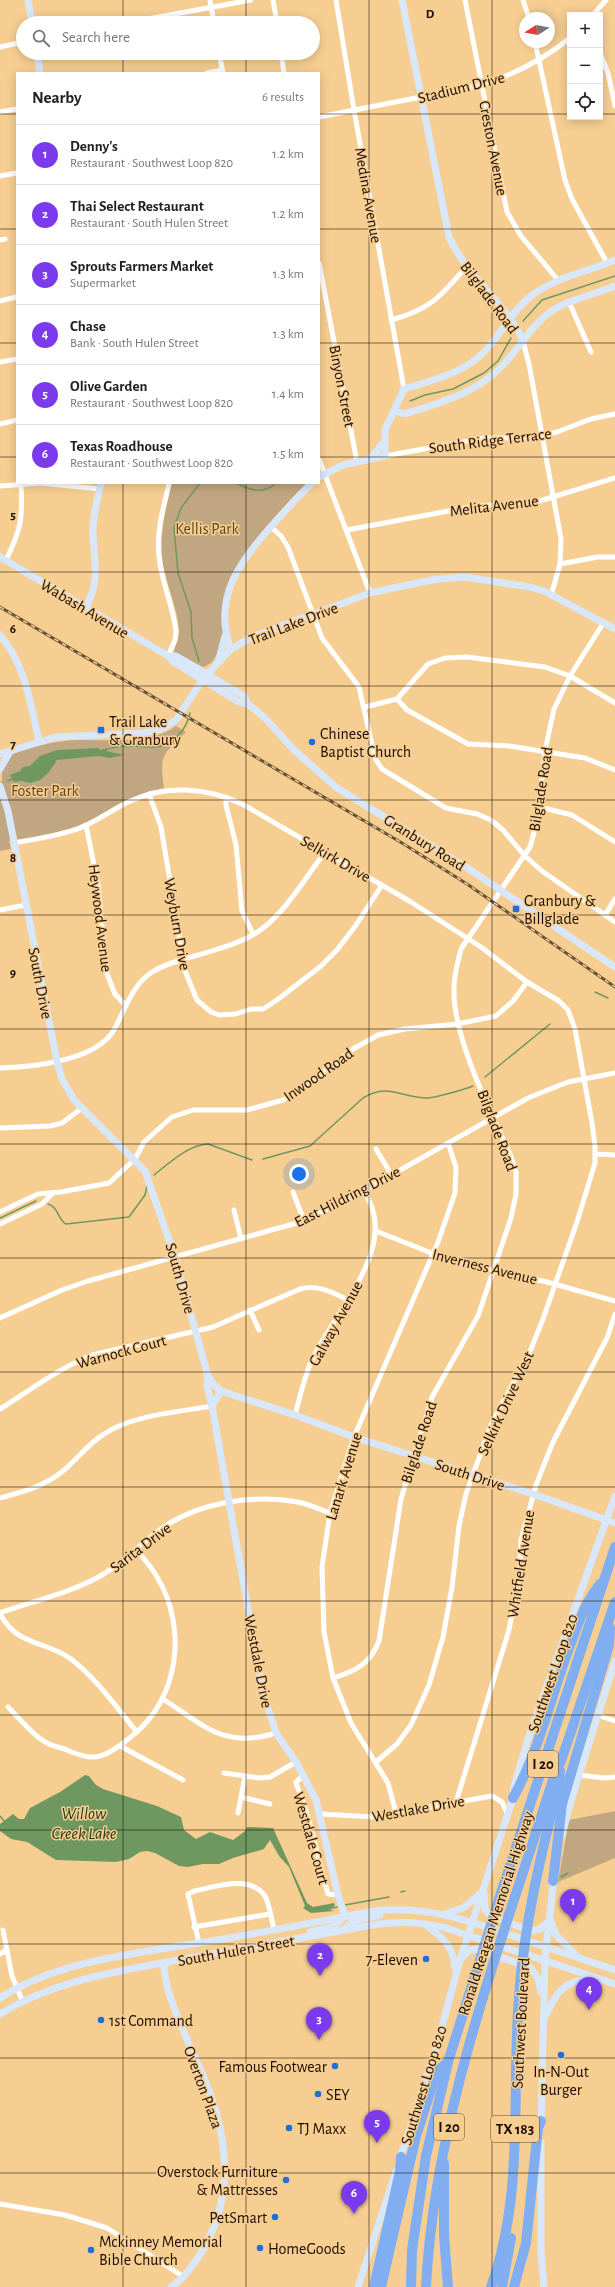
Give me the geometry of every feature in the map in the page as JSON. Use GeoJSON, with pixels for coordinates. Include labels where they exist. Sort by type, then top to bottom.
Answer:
{"type":"FeatureCollection","features":[{"type":"Feature","properties":{"kind":"highway","name":"Ronald Reagan Memorial Highway"},"geometry":{"type":"LineString","coordinates":[[411,2287],[412,2250],[426,2156],[448,2062],[499,1899],[615,1547]]}},
{"type":"Feature","properties":{"kind":"highway"},"geometry":{"type":"LineString","coordinates":[[513,1798],[532,1761],[566,1656],[588,1599],[604,1579]]}},
{"type":"Feature","properties":{"kind":"highway","name":"Ronald Reagan Memorial Highway"},"geometry":{"type":"LineString","coordinates":[[426,2287],[433,2204],[463,2066],[555,1773],[561,1761],[615,1602]]}},
{"type":"Feature","properties":{"kind":"highway"},"geometry":{"type":"LineString","coordinates":[[554,1881],[562,1804],[609,1645],[610,1618]]}},
{"type":"Feature","properties":{"kind":"highway","name":"Southwest Boulevard"},"geometry":{"type":"LineString","coordinates":[[491,2287],[506,2234],[514,2183],[517,2038],[521,1972],[529,1914],[543,1848],[560,1783],[561,1761]]}},
{"type":"Feature","properties":{"kind":"highway"},"geometry":{"type":"LineString","coordinates":[[381,2287],[416,2136],[437,2071],[448,2062]]}},
{"type":"Feature","properties":{"kind":"highway"},"geometry":{"type":"LineString","coordinates":[[514,2287],[526,2243],[538,2128],[541,2121]]}},
{"type":"Feature","properties":{"kind":"highway"},"geometry":{"type":"LineString","coordinates":[[444,2148],[444,2235],[448,2287]]}},
{"type":"Feature","properties":{"kind":"highway"},"geometry":{"type":"LineString","coordinates":[[374,2287],[400,2171],[401,2157]]}},
{"type":"Feature","properties":{"kind":"highway"},"geometry":{"type":"LineString","coordinates":[[502,2287],[516,2199],[514,2183]]}},
{"type":"Feature","properties":{"kind":"highway"},"geometry":{"type":"LineString","coordinates":[[404,2287],[406,2272],[412,2250]]}},
{"type":"Feature","properties":{"kind":"street"},"geometry":{"type":"LineString","coordinates":[[28,0],[31,16]]}},
{"type":"Feature","properties":{"kind":"street"},"geometry":{"type":"LineString","coordinates":[[210,0],[213,16]]}},
{"type":"Feature","properties":{"kind":"street"},"geometry":{"type":"LineString","coordinates":[[164,16],[251,0]]}},
{"type":"Feature","properties":{"kind":"street"},"geometry":{"type":"LineString","coordinates":[[273,0],[276,16]]}},
{"type":"Feature","properties":{"kind":"street","name":"Medina Avenue"},"geometry":{"type":"LineString","coordinates":[[336,0],[354,110],[404,389]]}},
{"type":"Feature","properties":{"kind":"street","name":"Bilglade Road"},"geometry":{"type":"LineString","coordinates":[[402,0],[446,225],[454,248],[466,267],[509,319],[523,342],[562,539],[560,564],[551,596]]}},
{"type":"Feature","properties":{"kind":"street","name":"Creston Avenue"},"geometry":{"type":"LineString","coordinates":[[465,0],[507,212],[521,236],[558,280]]}},
{"type":"Feature","properties":{"kind":"street"},"geometry":{"type":"LineString","coordinates":[[523,0],[527,12]]}},
{"type":"Feature","properties":{"kind":"street"},"geometry":{"type":"LineString","coordinates":[[596,12],[606,0]]}},
{"type":"Feature","properties":{"kind":"street","name":"Stadium Drive"},"geometry":{"type":"LineString","coordinates":[[320,117],[421,98],[482,85],[505,78],[540,61],[567,40]]}},
{"type":"Feature","properties":{"kind":"street"},"geometry":{"type":"LineString","coordinates":[[0,47],[16,44]]}},
{"type":"Feature","properties":{"kind":"street"},"geometry":{"type":"LineString","coordinates":[[537,48],[565,180],[572,199],[607,263]]}},
{"type":"Feature","properties":{"kind":"street"},"geometry":{"type":"LineString","coordinates":[[38,60],[40,72]]}},
{"type":"Feature","properties":{"kind":"street"},"geometry":{"type":"LineString","coordinates":[[220,60],[222,72]]}},
{"type":"Feature","properties":{"kind":"street"},"geometry":{"type":"LineString","coordinates":[[282,60],[284,72]]}},
{"type":"Feature","properties":{"kind":"street"},"geometry":{"type":"LineString","coordinates":[[603,60],[608,73],[615,106]]}},
{"type":"Feature","properties":{"kind":"street"},"geometry":{"type":"LineString","coordinates":[[0,112],[16,109]]}},
{"type":"Feature","properties":{"kind":"street"},"geometry":{"type":"LineString","coordinates":[[0,176],[16,173]]}},
{"type":"Feature","properties":{"kind":"street"},"geometry":{"type":"LineString","coordinates":[[385,456],[383,443],[385,430],[404,389],[456,372],[469,365],[486,350],[509,319],[532,296],[558,280],[615,260]]}},
{"type":"Feature","properties":{"kind":"street"},"geometry":{"type":"LineString","coordinates":[[392,320],[414,313],[430,305],[466,267]]}},
{"type":"Feature","properties":{"kind":"street","name":"Binyon Street"},"geometry":{"type":"LineString","coordinates":[[320,269],[357,462]]}},
{"type":"Feature","properties":{"kind":"street"},"geometry":{"type":"LineString","coordinates":[[395,411],[405,414],[475,389],[500,369],[545,316],[569,302],[615,286]]}},
{"type":"Feature","properties":{"kind":"street"},"geometry":{"type":"LineString","coordinates":[[0,300],[16,297]]}},
{"type":"Feature","properties":{"kind":"street"},"geometry":{"type":"LineString","coordinates":[[569,302],[591,352]]}},
{"type":"Feature","properties":{"kind":"street"},"geometry":{"type":"LineString","coordinates":[[0,362],[16,359]]}},
{"type":"Feature","properties":{"kind":"street","name":"South Ridge Terrace"},"geometry":{"type":"LineString","coordinates":[[322,475],[357,462],[370,459],[485,438],[520,439],[542,435],[564,430],[591,419],[615,414]]}},
{"type":"Feature","properties":{"kind":"street"},"geometry":{"type":"LineString","coordinates":[[0,424],[16,420]]}},
{"type":"Feature","properties":{"kind":"street"},"geometry":{"type":"LineString","coordinates":[[370,459],[383,443]]}},
{"type":"Feature","properties":{"kind":"street"},"geometry":{"type":"LineString","coordinates":[[320,464],[322,475],[347,530],[370,593]]}},
{"type":"Feature","properties":{"kind":"street","name":"Melita Avenue"},"geometry":{"type":"LineString","coordinates":[[347,530],[476,506],[533,503],[615,478]]}},
{"type":"Feature","properties":{"kind":"street"},"geometry":{"type":"LineString","coordinates":[[0,486],[21,484],[22,522],[17,538],[3,559]]}},
{"type":"Feature","properties":{"kind":"street"},"geometry":{"type":"LineString","coordinates":[[61,484],[101,486],[93,529],[96,578],[93,594],[85,608]]}},
{"type":"Feature","properties":{"kind":"street"},"geometry":{"type":"LineString","coordinates":[[169,484],[161,515],[158,540],[161,568],[176,631],[175,640],[169,657]]}},
{"type":"Feature","properties":{"kind":"street"},"geometry":{"type":"LineString","coordinates":[[219,660],[225,634],[227,594],[232,579],[244,560],[271,527],[311,484]]}},
{"type":"Feature","properties":{"kind":"street"},"geometry":{"type":"LineString","coordinates":[[271,527],[281,536],[288,548],[312,615],[325,644],[357,682],[365,707],[375,758],[382,768],[446,808],[477,814],[491,820],[503,830],[524,856],[557,882],[615,922]]}},
{"type":"Feature","properties":{"kind":"street"},"geometry":{"type":"LineString","coordinates":[[560,564],[598,557],[615,557]]}},
{"type":"Feature","properties":{"kind":"street","name":"Wabash Avenue"},"geometry":{"type":"LineString","coordinates":[[3,559],[169,657],[172,661],[205,676]]}},
{"type":"Feature","properties":{"kind":"street","name":"Trail Lake Drive"},"geometry":{"type":"LineString","coordinates":[[0,754],[39,741],[70,736],[147,732],[162,729],[178,717],[205,676],[219,660],[231,649],[252,637],[370,593],[438,579],[465,577],[530,587],[544,591],[615,629]]}},
{"type":"Feature","properties":{"kind":"street","name":"Bilglade Road"},"geometry":{"type":"LineString","coordinates":[[333,1678],[362,1666],[372,1656],[379,1641],[402,1495],[432,1397],[469,1336],[478,1316],[511,1218],[516,1187],[516,1172],[457,1024],[454,988],[456,968],[461,949],[524,856],[533,837],[539,807],[545,751],[554,709],[570,676],[604,622]]}},
{"type":"Feature","properties":{"kind":"street"},"geometry":{"type":"LineString","coordinates":[[225,634],[231,649]]}},
{"type":"Feature","properties":{"kind":"street"},"geometry":{"type":"LineString","coordinates":[[1,637],[15,655],[26,683],[39,741]]}},
{"type":"Feature","properties":{"kind":"street"},"geometry":{"type":"LineString","coordinates":[[365,707],[397,699],[428,664],[446,658],[467,657],[513,661],[545,667],[570,676],[615,703]]}},
{"type":"Feature","properties":{"kind":"street","name":"Granbury Road"},"geometry":{"type":"LineString","coordinates":[[205,676],[239,702],[248,704],[265,718],[295,751],[337,788],[466,867],[615,967]]}},
{"type":"Feature","properties":{"kind":"street"},"geometry":{"type":"LineString","coordinates":[[397,699],[407,710],[468,744],[545,751],[585,758],[615,770]]}},
{"type":"Feature","properties":{"kind":"street"},"geometry":{"type":"LineString","coordinates":[[0,769],[11,750]]}},
{"type":"Feature","properties":{"kind":"street","name":"South Drive"},"geometry":{"type":"LineString","coordinates":[[0,786],[8,811],[57,1062],[68,1089],[82,1108],[135,1159],[145,1171],[151,1184],[175,1256],[208,1376],[214,1385],[221,1391],[295,1415],[354,1437],[533,1494],[612,1522]]}},
{"type":"Feature","properties":{"kind":"street","name":"Selkirk Drive"},"geometry":{"type":"LineString","coordinates":[[14,844],[61,834],[86,825],[130,802],[149,794],[175,790],[191,790],[226,796],[382,885],[468,939],[527,982],[559,1001],[568,1010],[575,1029],[584,1078]]}},
{"type":"Feature","properties":{"kind":"street","name":"Weyburn Drive"},"geometry":{"type":"LineString","coordinates":[[149,794],[161,827],[182,961],[189,983],[197,1000],[210,1012],[228,1016],[263,1009],[308,976],[337,950],[356,925],[382,885]]}},
{"type":"Feature","properties":{"kind":"street"},"geometry":{"type":"LineString","coordinates":[[226,796],[226,805],[236,845],[242,911],[254,934]]}},
{"type":"Feature","properties":{"kind":"street"},"geometry":{"type":"LineString","coordinates":[[539,807],[572,815],[615,842]]}},
{"type":"Feature","properties":{"kind":"street","name":"Heywood Avenue"},"geometry":{"type":"LineString","coordinates":[[86,825],[99,891],[108,979],[115,994],[126,1006]]}},
{"type":"Feature","properties":{"kind":"street"},"geometry":{"type":"LineString","coordinates":[[0,1068],[42,1066],[57,1062],[82,1053],[103,1040],[113,1032],[126,1006],[145,977],[158,969],[219,949],[254,934],[280,912],[325,852]]}},
{"type":"Feature","properties":{"kind":"street"},"geometry":{"type":"LineString","coordinates":[[605,915],[615,900]]}},
{"type":"Feature","properties":{"kind":"street"},"geometry":{"type":"LineString","coordinates":[[0,910],[26,905]]}},
{"type":"Feature","properties":{"kind":"street","name":"Inwood Road"},"geometry":{"type":"LineString","coordinates":[[0,1212],[38,1194],[52,1194],[109,1183],[135,1159],[144,1142],[172,1117],[193,1110],[247,1110],[283,1100],[308,1084],[353,1049],[378,1035],[405,1028],[457,1024],[496,1016],[513,1001],[527,982]]}},
{"type":"Feature","properties":{"kind":"street","name":"East Hildring Drive"},"geometry":{"type":"LineString","coordinates":[[0,1318],[62,1290],[175,1256],[304,1221],[364,1191],[391,1174],[494,1119],[528,1098],[556,1086],[584,1078],[615,1073]]}},
{"type":"Feature","properties":{"kind":"street","name":"Selkirk Drive West"},"geometry":{"type":"LineString","coordinates":[[376,1762],[398,1744],[412,1726],[430,1685],[443,1636],[452,1587],[462,1511],[473,1475],[490,1427],[531,1349],[592,1176],[595,1154],[592,1123],[584,1078]]}},
{"type":"Feature","properties":{"kind":"street"},"geometry":{"type":"LineString","coordinates":[[0,1128],[50,1126],[62,1123],[82,1108]]}},
{"type":"Feature","properties":{"kind":"street","name":"Lanark Avenue"},"geometry":{"type":"LineString","coordinates":[[396,1813],[390,1788],[376,1762],[351,1723],[333,1678],[325,1643],[322,1593],[323,1556],[330,1513],[354,1437],[433,1255],[455,1193],[456,1167],[448,1143]]}},
{"type":"Feature","properties":{"kind":"street"},"geometry":{"type":"LineString","coordinates":[[376,1149],[391,1174]]}},
{"type":"Feature","properties":{"kind":"street"},"geometry":{"type":"LineString","coordinates":[[595,1154],[615,1155]]}},
{"type":"Feature","properties":{"kind":"street"},"geometry":{"type":"LineString","coordinates":[[364,1191],[369,1198],[376,1216],[376,1231]]}},
{"type":"Feature","properties":{"kind":"street"},"geometry":{"type":"LineString","coordinates":[[293,1192],[304,1221]]}},
{"type":"Feature","properties":{"kind":"street"},"geometry":{"type":"LineString","coordinates":[[38,1194],[42,1204]]}},
{"type":"Feature","properties":{"kind":"street"},"geometry":{"type":"LineString","coordinates":[[0,1224],[42,1204],[52,1194]]}},
{"type":"Feature","properties":{"kind":"street"},"geometry":{"type":"LineString","coordinates":[[234,1210],[241,1239]]}},
{"type":"Feature","properties":{"kind":"street","name":"Inverness Avenue"},"geometry":{"type":"LineString","coordinates":[[376,1231],[433,1255],[555,1284],[615,1301]]}},
{"type":"Feature","properties":{"kind":"street","name":"Galway Avenue"},"geometry":{"type":"LineString","coordinates":[[295,1415],[311,1362],[348,1300],[368,1260],[376,1231]]}},
{"type":"Feature","properties":{"kind":"street","name":"Warnock Court"},"geometry":{"type":"LineString","coordinates":[[0,1409],[41,1380],[74,1362],[92,1355],[196,1332],[284,1295],[307,1287],[328,1290],[348,1300]]}},
{"type":"Feature","properties":{"kind":"street"},"geometry":{"type":"LineString","coordinates":[[250,1310],[259,1330]]}},
{"type":"Feature","properties":{"kind":"street","name":"Whitfield Avenue"},"geometry":{"type":"LineString","coordinates":[[456,1802],[509,1630],[518,1584],[521,1540],[533,1494],[553,1442],[607,1338],[615,1314]]}},
{"type":"Feature","properties":{"kind":"street","name":"Westdale Drive"},"geometry":{"type":"LineString","coordinates":[[208,1376],[207,1386],[230,1502],[263,1693],[276,1733],[304,1775],[321,1814],[338,1894],[341,1904],[344,1907],[343,1923]]}},
{"type":"Feature","properties":{"kind":"street"},"geometry":{"type":"LineString","coordinates":[[0,1498],[32,1489],[54,1478],[96,1440],[116,1427],[134,1421],[212,1406],[221,1391]]}},
{"type":"Feature","properties":{"kind":"street","name":"Southwest Loop 820"},"geometry":{"type":"LineString","coordinates":[[358,2287],[435,2052],[467,1935],[484,1889],[513,1798],[514,1786],[530,1733],[612,1522],[615,1496]]}},
{"type":"Feature","properties":{"kind":"street","name":"Sarita Drive"},"geometry":{"type":"LineString","coordinates":[[0,1614],[101,1576],[137,1550],[156,1532],[170,1522],[200,1510],[230,1502],[265,1499],[302,1503],[330,1513]]}},
{"type":"Feature","properties":{"kind":"street"},"geometry":{"type":"LineString","coordinates":[[8,1707],[40,1738],[51,1745],[77,1754],[95,1757],[120,1746],[137,1732],[163,1699],[170,1678],[175,1648],[173,1619],[170,1605],[158,1577],[137,1550]]}},
{"type":"Feature","properties":{"kind":"street"},"geometry":{"type":"LineString","coordinates":[[0,1614],[13,1633],[69,1658],[81,1668],[94,1680],[137,1732]]}},
{"type":"Feature","properties":{"kind":"street"},"geometry":{"type":"LineString","coordinates":[[544,2287],[541,2252],[541,2121],[543,2004],[548,1922],[563,1830],[597,1715],[615,1661]]}},
{"type":"Feature","properties":{"kind":"street"},"geometry":{"type":"LineString","coordinates":[[163,1699],[212,1732],[229,1738],[250,1740],[276,1733]]}},
{"type":"Feature","properties":{"kind":"street"},"geometry":{"type":"LineString","coordinates":[[597,1715],[615,1720]]}},
{"type":"Feature","properties":{"kind":"street"},"geometry":{"type":"LineString","coordinates":[[120,1746],[183,1780]]}},
{"type":"Feature","properties":{"kind":"street"},"geometry":{"type":"LineString","coordinates":[[224,1773],[259,1778],[270,1777],[296,1762]]}},
{"type":"Feature","properties":{"kind":"street","name":"Westdale Court"},"geometry":{"type":"LineString","coordinates":[[304,1775],[296,1782],[296,1786],[309,1817],[315,1849],[328,1894],[338,1894]]}},
{"type":"Feature","properties":{"kind":"street"},"geometry":{"type":"LineString","coordinates":[[579,1775],[592,1778],[615,1776]]}},
{"type":"Feature","properties":{"kind":"street"},"geometry":{"type":"LineString","coordinates":[[238,1814],[245,1776]]}},
{"type":"Feature","properties":{"kind":"street","name":"Westlake Drive"},"geometry":{"type":"LineString","coordinates":[[321,1814],[360,1817],[396,1813],[489,1796],[496,1797],[502,1802],[507,1813]]}},
{"type":"Feature","properties":{"kind":"street"},"geometry":{"type":"LineString","coordinates":[[241,1797],[270,1804]]}},
{"type":"Feature","properties":{"kind":"street"},"geometry":{"type":"LineString","coordinates":[[199,1943],[194,1927],[188,1894],[194,1891],[235,1884],[247,1885],[256,1888],[265,1897],[274,1929]]}},
{"type":"Feature","properties":{"kind":"street"},"geometry":{"type":"LineString","coordinates":[[444,1914],[468,1906],[484,1889]]}},
{"type":"Feature","properties":{"kind":"street"},"geometry":{"type":"LineString","coordinates":[[484,1889],[485,1910],[491,1916],[531,1931],[540,1929],[548,1922]]}},
{"type":"Feature","properties":{"kind":"street"},"geometry":{"type":"LineString","coordinates":[[551,1901],[550,1919],[556,1936],[579,1958]]}},
{"type":"Feature","properties":{"kind":"street"},"geometry":{"type":"LineString","coordinates":[[341,1904],[339,1914],[343,1923]]}},
{"type":"Feature","properties":{"kind":"street","name":"South Hulen Street"},"geometry":{"type":"LineString","coordinates":[[0,2014],[22,2000],[61,1984],[163,1963],[297,1939],[306,1932],[333,1927],[393,1910],[424,1910],[444,1914],[615,1970]]}},
{"type":"Feature","properties":{"kind":"street"},"geometry":{"type":"LineString","coordinates":[[194,1927],[270,1914]]}},
{"type":"Feature","properties":{"kind":"street","name":"South Hulen Street"},"geometry":{"type":"LineString","coordinates":[[0,1998],[16,1987],[53,1973],[106,1959],[274,1929],[343,1923],[424,1923],[545,1959],[615,1984]]}},
{"type":"Feature","properties":{"kind":"street"},"geometry":{"type":"LineString","coordinates":[[424,1923],[441,1936],[449,1945],[455,1960],[455,1978]]}},
{"type":"Feature","properties":{"kind":"street"},"geometry":{"type":"LineString","coordinates":[[3,1930],[12,1976],[22,2000]]}},
{"type":"Feature","properties":{"kind":"street"},"geometry":{"type":"LineString","coordinates":[[0,1954],[7,1950]]}},
{"type":"Feature","properties":{"kind":"street"},"geometry":{"type":"LineString","coordinates":[[460,1960],[470,1950],[478,1950],[527,1966],[534,1971],[538,1979],[543,2004]]}},
{"type":"Feature","properties":{"kind":"street","name":"Overton Plaza"},"geometry":{"type":"LineString","coordinates":[[163,1963],[173,2005],[213,2102],[222,2137],[225,2162],[225,2189],[218,2218],[208,2240],[184,2277],[181,2287]]}},
{"type":"Feature","properties":{"kind":"street"},"geometry":{"type":"LineString","coordinates":[[543,2020],[556,1995],[563,1987],[579,1979],[597,1978]]}},
{"type":"Feature","properties":{"kind":"street"},"geometry":{"type":"LineString","coordinates":[[0,2204],[65,2215],[107,2228],[127,2239],[184,2277]]}},
{"type":"Feature","properties":{"kind":"street","name":"Overton Plaza"},"geometry":{"type":"LineString","coordinates":[[171,2287],[184,2277]]}},
{"type":"Feature","properties":{"kind":"green space","name":"Kellis Park"},"geometry":{"type":"Polygon","coordinates":[[[172,484],[306,484],[286,504],[262,532],[250,547],[232,575],[227,587],[225,599],[225,623],[220,645],[214,659],[208,665],[203,667],[174,652],[179,634],[178,622],[165,575],[162,556],[162,537],[172,484]]]}},
{"type":"Feature","properties":{"kind":"green space","name":"Foster Park"},"geometry":{"type":"Polygon","coordinates":[[[176,726],[186,732],[164,756],[162,768],[164,788],[134,797],[80,825],[50,834],[9,841],[11,849],[0,851],[0,782],[2,781],[2,770],[11,755],[50,743],[74,740],[141,739],[166,732],[176,726]]]}},
{"type":"Feature","properties":{"kind":"green space"},"geometry":{"type":"Polygon","coordinates":[[[615,1811],[615,1858],[558,1882],[569,1820],[615,1811]]]}},
{"type":"Feature","properties":{"kind":"water"},"geometry":{"type":"Polygon","coordinates":[[[113,747],[106,751],[125,755],[109,758],[98,756],[57,760],[49,772],[40,780],[30,783],[22,781],[14,782],[10,775],[20,771],[23,767],[30,766],[40,756],[57,750],[98,748],[100,750],[113,747]]]}},
{"type":"Feature","properties":{"kind":"water","name":"Willow Creek Lake"},"geometry":{"type":"Polygon","coordinates":[[[85,1775],[89,1776],[96,1785],[103,1789],[157,1806],[181,1817],[184,1830],[196,1839],[210,1832],[233,1840],[245,1831],[247,1827],[273,1828],[307,1903],[313,1907],[334,1903],[335,1906],[328,1909],[334,1911],[311,1913],[303,1908],[305,1906],[289,1867],[279,1856],[270,1840],[264,1849],[233,1858],[219,1864],[203,1864],[188,1867],[179,1866],[155,1853],[147,1851],[140,1852],[129,1859],[116,1862],[56,1860],[27,1842],[11,1839],[0,1831],[0,1824],[13,1814],[19,1819],[24,1819],[30,1808],[60,1792],[85,1775]]]}},
{"type":"Feature","properties":{"kind":"waterway"},"geometry":{"type":"LineString","coordinates":[[523,321],[542,300],[615,276]]}},
{"type":"Feature","properties":{"kind":"waterway"},"geometry":{"type":"LineString","coordinates":[[410,401],[425,395],[453,389],[484,373],[498,361],[511,338]]}},
{"type":"Feature","properties":{"kind":"waterway"},"geometry":{"type":"LineString","coordinates":[[199,484],[181,508],[174,528],[178,573],[191,612],[192,638],[199,661]]}},
{"type":"Feature","properties":{"kind":"waterway"},"geometry":{"type":"LineString","coordinates":[[238,484],[246,488],[256,490],[266,489],[275,484]]}},
{"type":"Feature","properties":{"kind":"waterway"},"geometry":{"type":"LineString","coordinates":[[112,748],[128,746],[162,746],[174,740],[183,730],[190,713]]}},
{"type":"Feature","properties":{"kind":"waterway"},"geometry":{"type":"LineString","coordinates":[[8,781],[12,779]]}},
{"type":"Feature","properties":{"kind":"waterway"},"geometry":{"type":"LineString","coordinates":[[595,992],[608,998]]}},
{"type":"Feature","properties":{"kind":"waterway"},"geometry":{"type":"LineString","coordinates":[[485,1077],[550,1024]]}},
{"type":"Feature","properties":{"kind":"waterway"},"geometry":{"type":"LineString","coordinates":[[263,1159],[310,1146],[363,1098],[372,1094],[387,1091],[429,1098],[449,1094],[473,1086]]}},
{"type":"Feature","properties":{"kind":"waterway"},"geometry":{"type":"LineString","coordinates":[[154,1175],[179,1155],[201,1145],[208,1144],[252,1160]]}},
{"type":"Feature","properties":{"kind":"waterway"},"geometry":{"type":"LineString","coordinates":[[48,1204],[56,1210],[63,1222],[66,1224],[129,1217],[145,1195],[147,1186]]}},
{"type":"Feature","properties":{"kind":"waterway"},"geometry":{"type":"LineString","coordinates":[[0,1218],[36,1201]]}},
{"type":"Feature","properties":{"kind":"waterway"},"geometry":{"type":"LineString","coordinates":[[0,1816],[5,1822]]}},
{"type":"Feature","properties":{"kind":"waterway"},"geometry":{"type":"LineString","coordinates":[[561,1877],[568,1873]]}},
{"type":"Feature","properties":{"kind":"waterway"},"geometry":{"type":"LineString","coordinates":[[401,1892],[405,1891]]}},
{"type":"Feature","properties":{"kind":"waterway"},"geometry":{"type":"LineString","coordinates":[[345,1905],[389,1897]]}},
{"type":"Feature","properties":{"kind":"waterway"},"geometry":{"type":"LineString","coordinates":[[329,1909],[337,1907]]}},
{"type":"Feature","properties":{"kind":"railway"},"geometry":{"type":"LineString","coordinates":[[0,607],[402,843],[467,884],[615,987]]}},
{"type":"Feature","properties":{"kind":"place","name":"Trail Lake & Granbury"},"geometry":{"type":"Point","coordinates":[101,730]}},
{"type":"Feature","properties":{"kind":"place","name":"Chinese Baptist Church"},"geometry":{"type":"Point","coordinates":[312,742]}},
{"type":"Feature","properties":{"kind":"place","name":"Granbury & Billglade"},"geometry":{"type":"Point","coordinates":[516,909]}},
{"type":"Feature","properties":{"kind":"place","name":"Denny's"},"geometry":{"type":"Point","coordinates":[573,1922]}},
{"type":"Feature","properties":{"kind":"place","name":"7-Eleven"},"geometry":{"type":"Point","coordinates":[426,1959]}},
{"type":"Feature","properties":{"kind":"place","name":"Thai Select Restaurant"},"geometry":{"type":"Point","coordinates":[320,1976]}},
{"type":"Feature","properties":{"kind":"place","name":"Chase"},"geometry":{"type":"Point","coordinates":[589,2010]}},
{"type":"Feature","properties":{"kind":"place","name":"1st Command"},"geometry":{"type":"Point","coordinates":[101,2020]}},
{"type":"Feature","properties":{"kind":"place","name":"Sprouts Farmers Market"},"geometry":{"type":"Point","coordinates":[319,2040]}},
{"type":"Feature","properties":{"kind":"place","name":"In-N-Out Burger"},"geometry":{"type":"Point","coordinates":[561,2055]}},
{"type":"Feature","properties":{"kind":"place","name":"Famous Footwear"},"geometry":{"type":"Point","coordinates":[335,2066]}},
{"type":"Feature","properties":{"kind":"place","name":"SEY"},"geometry":{"type":"Point","coordinates":[318,2094]}},
{"type":"Feature","properties":{"kind":"place","name":"TJ Maxx"},"geometry":{"type":"Point","coordinates":[289,2128]}},
{"type":"Feature","properties":{"kind":"place","name":"Olive Garden"},"geometry":{"type":"Point","coordinates":[377,2143]}},
{"type":"Feature","properties":{"kind":"place","name":"Overstock Furniture & Mattresses"},"geometry":{"type":"Point","coordinates":[286,2180]}},
{"type":"Feature","properties":{"kind":"place","name":"Texas Roadhouse"},"geometry":{"type":"Point","coordinates":[354,2214]}},
{"type":"Feature","properties":{"kind":"place","name":"PetSmart"},"geometry":{"type":"Point","coordinates":[275,2217]}},
{"type":"Feature","properties":{"kind":"place","name":"HomeGoods"},"geometry":{"type":"Point","coordinates":[260,2248]}},
{"type":"Feature","properties":{"kind":"place","name":"Mckinney Memorial Bible Church"},"geometry":{"type":"Point","coordinates":[91,2250]}}]}
